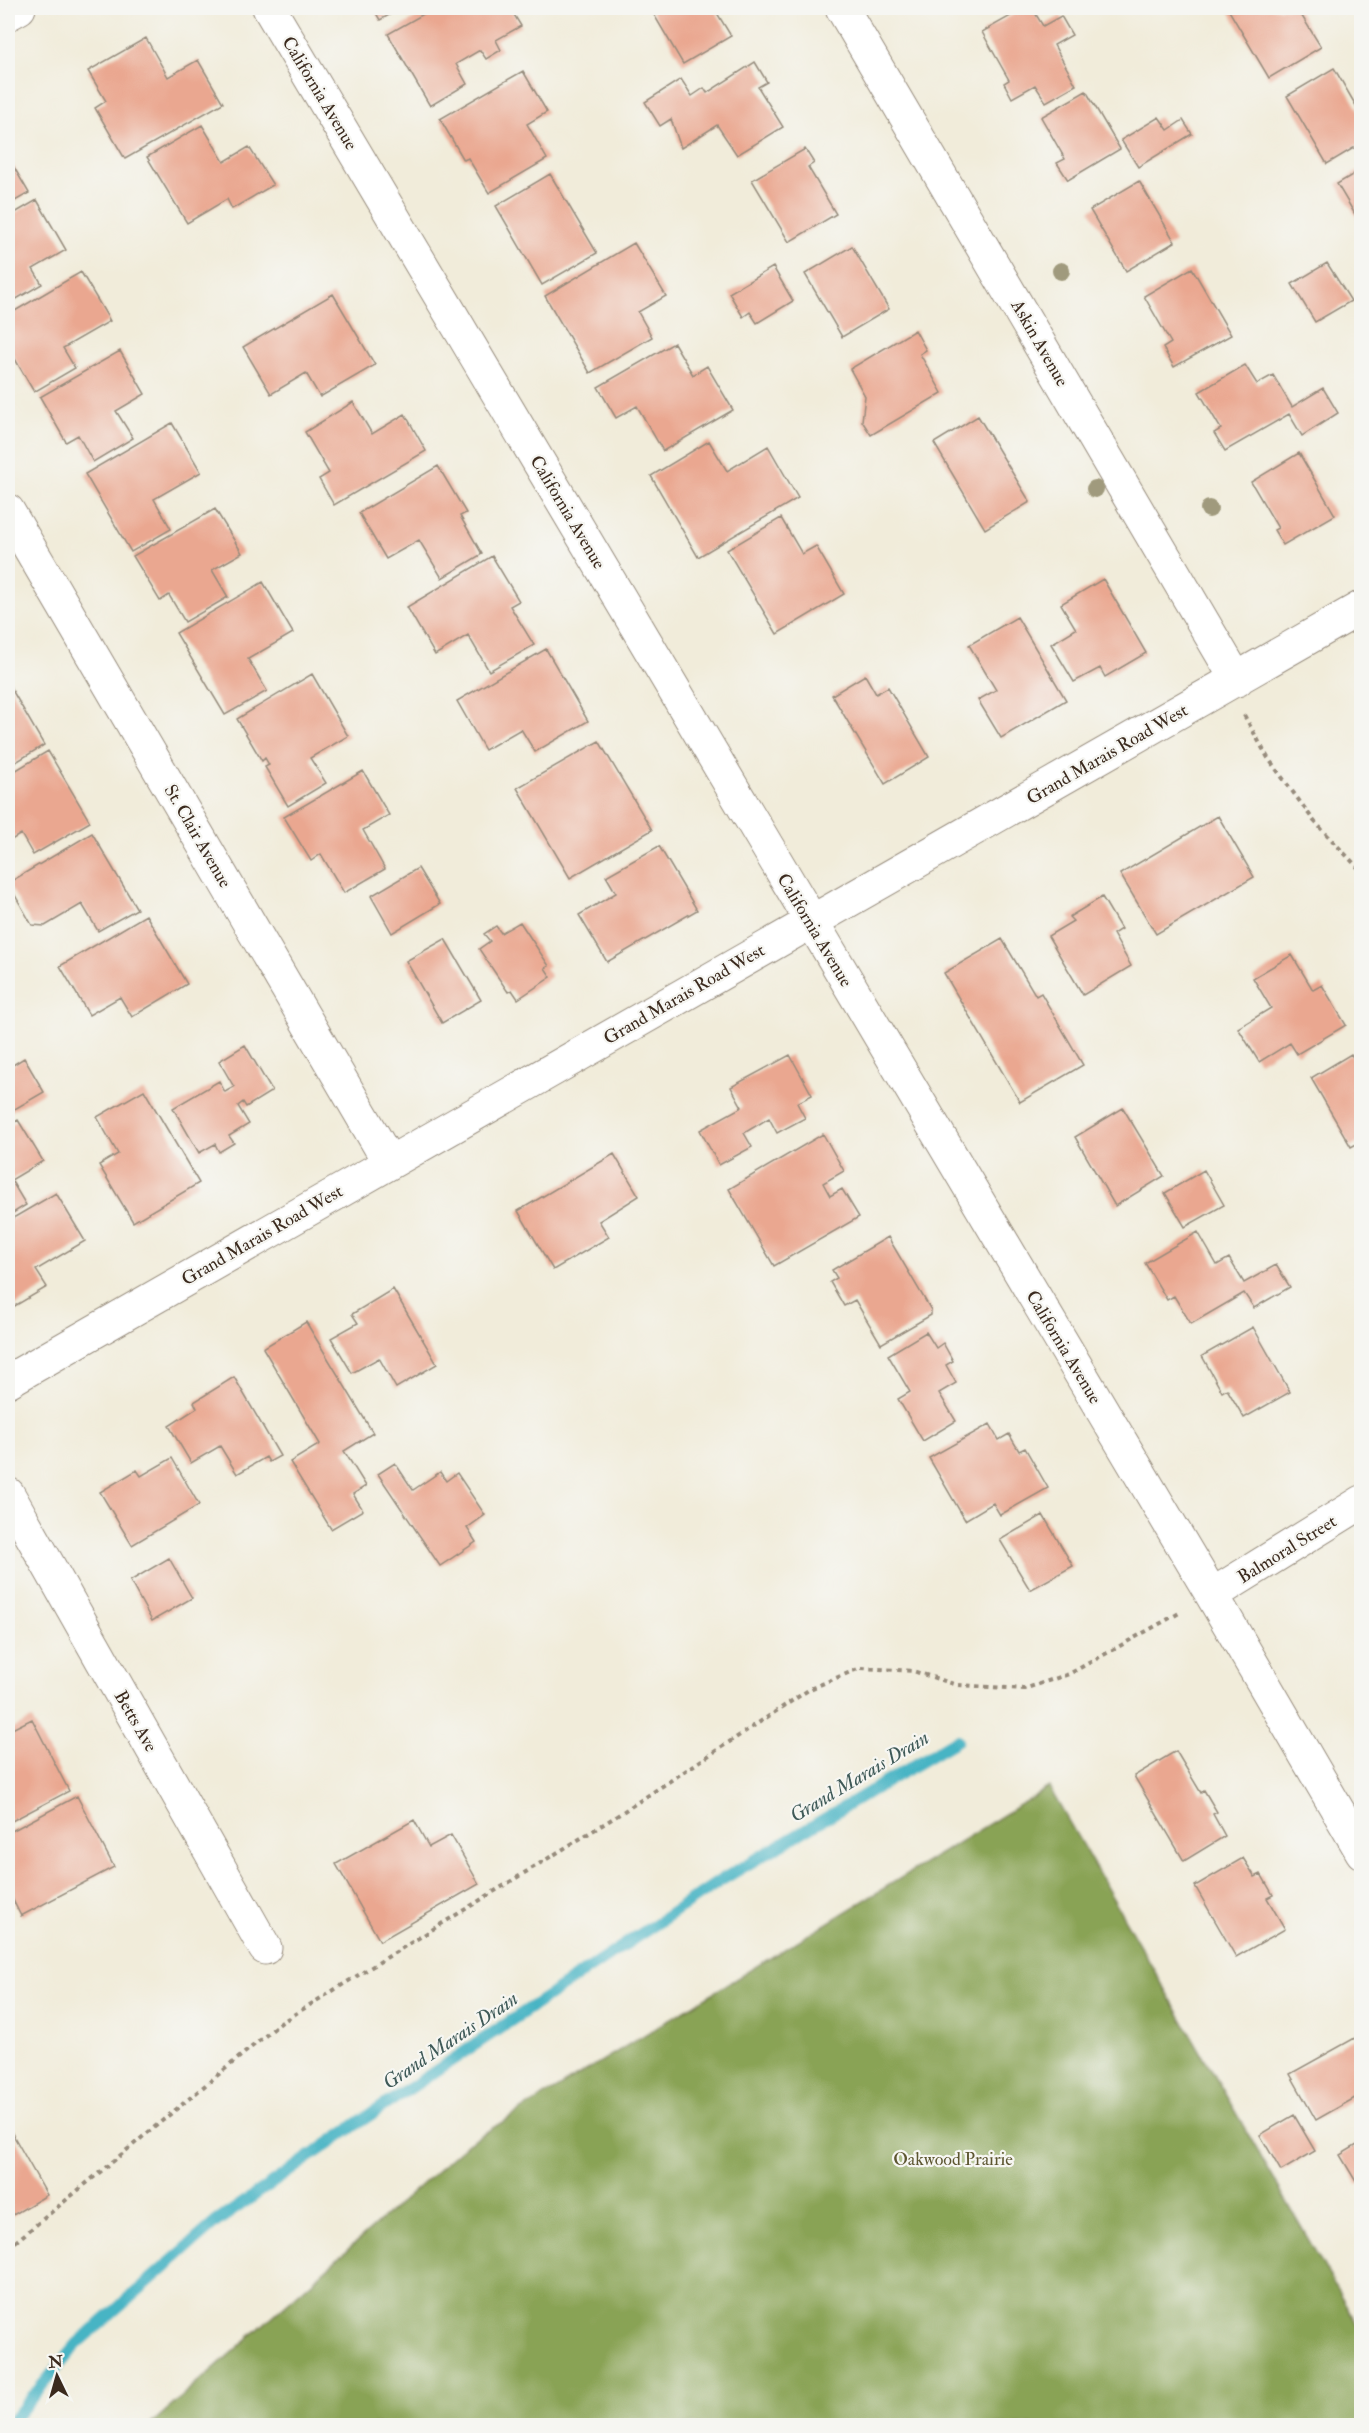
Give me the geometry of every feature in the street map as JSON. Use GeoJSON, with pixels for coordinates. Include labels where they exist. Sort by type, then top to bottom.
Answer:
{"type":"FeatureCollection","features":[{"type":"Feature","properties":{"kind":"street"},"geometry":{"type":"LineString","coordinates":[[8,14],[19,8]]}},
{"type":"Feature","properties":{"kind":"street","name":"California Avenue"},"geometry":{"type":"LineString","coordinates":[[269,8],[811,922],[1199,1602],[1362,1852]]}},
{"type":"Feature","properties":{"kind":"street","name":"Askin Avenue"},"geometry":{"type":"LineString","coordinates":[[842,8],[1238,680]]}},
{"type":"Feature","properties":{"kind":"street","name":"St. Clair Avenue"},"geometry":{"type":"LineString","coordinates":[[8,511],[389,1162]]}},
{"type":"Feature","properties":{"kind":"street","name":"Grand Marais Road West"},"geometry":{"type":"LineString","coordinates":[[8,1381],[1238,680],[1362,607]]}},
{"type":"Feature","properties":{"kind":"street","name":"Betts Ave"},"geometry":{"type":"LineString","coordinates":[[8,1494],[266,1948]]}},
{"type":"Feature","properties":{"kind":"street","name":"Balmoral Street"},"geometry":{"type":"LineString","coordinates":[[1199,1602],[1362,1502]]}},
{"type":"Feature","properties":{"kind":"path"},"geometry":{"type":"LineString","coordinates":[[1243,713],[1268,758],[1314,821],[1362,872]]}},
{"type":"Feature","properties":{"kind":"path"},"geometry":{"type":"LineString","coordinates":[[8,2248],[282,2022],[612,1819],[810,1689],[860,1668],[913,1671],[957,1685],[1024,1689],[1069,1674],[1199,1602]]}},
{"type":"Feature","properties":{"kind":"green space","name":"Oakwood Prairie"},"geometry":{"type":"Polygon","coordinates":[[[1049,1787],[1361,2331],[1361,2425],[150,2425],[468,2143],[1049,1787]]]}},
{"type":"Feature","properties":{"kind":"building"},"geometry":{"type":"Polygon","coordinates":[[[373,8],[402,8],[380,20],[373,8]]]}},
{"type":"Feature","properties":{"kind":"building"},"geometry":{"type":"Polygon","coordinates":[[[434,8],[510,8],[521,26],[496,40],[501,50],[486,59],[480,50],[456,64],[467,84],[430,106],[388,34],[434,8]]]}},
{"type":"Feature","properties":{"kind":"building"},"geometry":{"type":"Polygon","coordinates":[[[650,8],[714,8],[731,36],[683,64],[650,8]]]}},
{"type":"Feature","properties":{"kind":"building"},"geometry":{"type":"Polygon","coordinates":[[[1025,8],[1032,8],[1043,26],[1061,16],[1072,35],[1054,45],[1076,85],[1046,102],[1035,85],[1012,98],[1004,83],[1009,80],[982,32],[1025,8]]]}},
{"type":"Feature","properties":{"kind":"building"},"geometry":{"type":"Polygon","coordinates":[[[1297,8],[1321,47],[1269,78],[1228,9],[1297,8]]]}},
{"type":"Feature","properties":{"kind":"building"},"geometry":{"type":"Polygon","coordinates":[[[146,38],[168,77],[198,60],[223,103],[125,159],[95,108],[106,101],[88,71],[146,38]]]}},
{"type":"Feature","properties":{"kind":"building"},"geometry":{"type":"Polygon","coordinates":[[[755,62],[767,82],[758,87],[783,127],[737,155],[717,125],[681,148],[671,119],[660,126],[645,102],[681,79],[692,96],[704,88],[707,93],[755,62]]]}},
{"type":"Feature","properties":{"kind":"building"},"geometry":{"type":"Polygon","coordinates":[[[1334,68],[1362,116],[1362,143],[1327,164],[1287,96],[1334,68]]]}},
{"type":"Feature","properties":{"kind":"building"},"geometry":{"type":"Polygon","coordinates":[[[523,71],[547,112],[527,124],[547,159],[489,193],[468,158],[464,160],[440,119],[523,71]]]}},
{"type":"Feature","properties":{"kind":"building"},"geometry":{"type":"Polygon","coordinates":[[[1086,91],[1120,149],[1068,180],[1057,163],[1065,159],[1041,117],[1086,91]]]}},
{"type":"Feature","properties":{"kind":"building"},"geometry":{"type":"Polygon","coordinates":[[[1159,117],[1168,130],[1183,120],[1192,134],[1138,167],[1121,140],[1159,117]]]}},
{"type":"Feature","properties":{"kind":"building"},"geometry":{"type":"Polygon","coordinates":[[[202,125],[224,162],[249,147],[273,185],[232,209],[227,199],[187,223],[147,157],[202,125]]]}},
{"type":"Feature","properties":{"kind":"building"},"geometry":{"type":"Polygon","coordinates":[[[805,149],[814,163],[808,167],[836,214],[789,242],[752,180],[805,149]]]}},
{"type":"Feature","properties":{"kind":"building"},"geometry":{"type":"Polygon","coordinates":[[[8,157],[29,193],[8,205],[8,157]]]}},
{"type":"Feature","properties":{"kind":"building"},"geometry":{"type":"Polygon","coordinates":[[[1362,169],[1362,226],[1337,184],[1362,169]]]}},
{"type":"Feature","properties":{"kind":"building"},"geometry":{"type":"Polygon","coordinates":[[[550,174],[597,253],[542,285],[496,206],[550,174]]]}},
{"type":"Feature","properties":{"kind":"building"},"geometry":{"type":"Polygon","coordinates":[[[1139,181],[1175,242],[1126,271],[1090,210],[1139,181]]]}},
{"type":"Feature","properties":{"kind":"building"},"geometry":{"type":"Polygon","coordinates":[[[37,200],[66,250],[33,269],[42,284],[8,304],[8,217],[37,200]]]}},
{"type":"Feature","properties":{"kind":"building"},"geometry":{"type":"Polygon","coordinates":[[[634,243],[666,296],[638,312],[652,337],[590,373],[545,296],[634,243]]]}},
{"type":"Feature","properties":{"kind":"building"},"geometry":{"type":"Polygon","coordinates":[[[852,246],[889,309],[842,337],[805,274],[852,246]]]}},
{"type":"Feature","properties":{"kind":"building"},"geometry":{"type":"Polygon","coordinates":[[[1327,263],[1351,301],[1315,322],[1292,284],[1327,263]]]}},
{"type":"Feature","properties":{"kind":"building"},"geometry":{"type":"Polygon","coordinates":[[[773,267],[793,301],[757,323],[750,312],[743,317],[729,293],[773,267]]]}},
{"type":"Feature","properties":{"kind":"building"},"geometry":{"type":"Polygon","coordinates":[[[1192,268],[1231,335],[1174,367],[1163,348],[1171,343],[1144,296],[1192,268]]]}},
{"type":"Feature","properties":{"kind":"building"},"geometry":{"type":"Polygon","coordinates":[[[81,272],[110,321],[63,348],[75,368],[34,392],[8,347],[8,315],[81,272]]]}},
{"type":"Feature","properties":{"kind":"building"},"geometry":{"type":"Polygon","coordinates":[[[333,294],[375,365],[320,397],[306,373],[271,394],[243,347],[333,294]]]}},
{"type":"Feature","properties":{"kind":"building"},"geometry":{"type":"Polygon","coordinates":[[[915,330],[926,350],[920,354],[942,393],[871,435],[862,421],[865,396],[850,369],[915,330]]]}},
{"type":"Feature","properties":{"kind":"building"},"geometry":{"type":"Polygon","coordinates":[[[674,343],[693,375],[707,366],[733,410],[663,451],[637,406],[616,418],[598,387],[674,343]]]}},
{"type":"Feature","properties":{"kind":"building"},"geometry":{"type":"Polygon","coordinates":[[[120,351],[145,394],[116,411],[133,438],[93,462],[78,435],[66,442],[40,397],[120,351]]]}},
{"type":"Feature","properties":{"kind":"building"},"geometry":{"type":"Polygon","coordinates":[[[1245,365],[1257,384],[1273,375],[1292,407],[1323,388],[1338,413],[1302,436],[1289,414],[1225,451],[1214,433],[1221,429],[1199,392],[1245,365]]]}},
{"type":"Feature","properties":{"kind":"building"},"geometry":{"type":"Polygon","coordinates":[[[353,402],[372,434],[405,414],[426,451],[334,505],[319,479],[329,473],[305,432],[353,402]]]}},
{"type":"Feature","properties":{"kind":"building"},"geometry":{"type":"Polygon","coordinates":[[[978,416],[1030,502],[985,529],[934,443],[978,416]]]}},
{"type":"Feature","properties":{"kind":"building"},"geometry":{"type":"Polygon","coordinates":[[[172,423],[201,472],[154,499],[171,529],[131,552],[85,474],[172,423]]]}},
{"type":"Feature","properties":{"kind":"building"},"geometry":{"type":"Polygon","coordinates":[[[709,441],[727,471],[768,446],[798,498],[698,557],[651,476],[709,441]]]}},
{"type":"Feature","properties":{"kind":"building"},"geometry":{"type":"Polygon","coordinates":[[[1299,453],[1335,515],[1283,545],[1274,530],[1278,528],[1251,482],[1299,453]]]}},
{"type":"Feature","properties":{"kind":"building"},"geometry":{"type":"Polygon","coordinates":[[[438,466],[466,513],[460,516],[482,554],[442,578],[419,540],[386,559],[359,513],[438,466]]]}},
{"type":"Feature","properties":{"kind":"building"},"geometry":{"type":"Polygon","coordinates":[[[215,509],[242,553],[212,570],[228,597],[185,622],[169,595],[160,601],[133,556],[215,509]]]}},
{"type":"Feature","properties":{"kind":"building"},"geometry":{"type":"Polygon","coordinates":[[[781,518],[802,554],[816,546],[844,594],[777,634],[727,550],[781,518]]]}},
{"type":"Feature","properties":{"kind":"building"},"geometry":{"type":"Polygon","coordinates":[[[492,556],[519,601],[510,606],[534,645],[489,671],[468,635],[435,655],[407,607],[492,556]]]}},
{"type":"Feature","properties":{"kind":"building"},"geometry":{"type":"Polygon","coordinates":[[[1103,579],[1146,653],[1105,677],[1100,668],[1074,682],[1051,644],[1076,629],[1061,604],[1103,579]]]}},
{"type":"Feature","properties":{"kind":"building"},"geometry":{"type":"Polygon","coordinates":[[[263,582],[293,633],[248,659],[267,691],[225,715],[176,633],[263,582]]]}},
{"type":"Feature","properties":{"kind":"building"},"geometry":{"type":"Polygon","coordinates":[[[1017,617],[1066,700],[1001,738],[978,700],[996,690],[969,645],[1017,617]]]}},
{"type":"Feature","properties":{"kind":"building"},"geometry":{"type":"Polygon","coordinates":[[[546,649],[588,721],[535,752],[521,729],[485,750],[457,701],[546,649]]]}},
{"type":"Feature","properties":{"kind":"building"},"geometry":{"type":"Polygon","coordinates":[[[312,674],[348,736],[310,758],[326,783],[288,806],[265,767],[269,765],[265,758],[262,761],[237,719],[312,674]]]}},
{"type":"Feature","properties":{"kind":"building"},"geometry":{"type":"Polygon","coordinates":[[[865,675],[876,694],[888,687],[929,757],[885,784],[832,695],[865,675]]]}},
{"type":"Feature","properties":{"kind":"building"},"geometry":{"type":"Polygon","coordinates":[[[8,683],[44,745],[8,767],[8,683]]]}},
{"type":"Feature","properties":{"kind":"building"},"geometry":{"type":"Polygon","coordinates":[[[599,741],[652,830],[570,878],[517,788],[599,741]]]}},
{"type":"Feature","properties":{"kind":"building"},"geometry":{"type":"Polygon","coordinates":[[[48,751],[90,822],[33,855],[21,834],[8,842],[8,775],[48,751]]]}},
{"type":"Feature","properties":{"kind":"building"},"geometry":{"type":"Polygon","coordinates":[[[363,771],[389,815],[363,830],[385,869],[344,893],[321,854],[311,861],[284,817],[363,771]]]}},
{"type":"Feature","properties":{"kind":"building"},"geometry":{"type":"Polygon","coordinates":[[[1218,816],[1254,877],[1156,934],[1120,874],[1218,816]]]}},
{"type":"Feature","properties":{"kind":"building"},"geometry":{"type":"Polygon","coordinates":[[[92,833],[137,909],[98,931],[82,904],[45,926],[32,925],[8,883],[92,833]]]}},
{"type":"Feature","properties":{"kind":"building"},"geometry":{"type":"Polygon","coordinates":[[[659,846],[697,910],[607,962],[579,915],[616,893],[606,876],[659,846]]]}},
{"type":"Feature","properties":{"kind":"building"},"geometry":{"type":"Polygon","coordinates":[[[418,868],[440,904],[392,933],[371,896],[418,868]]]}},
{"type":"Feature","properties":{"kind":"building"},"geometry":{"type":"Polygon","coordinates":[[[1102,897],[1121,929],[1113,934],[1131,966],[1083,995],[1048,936],[1073,921],[1069,917],[1102,897]]]}},
{"type":"Feature","properties":{"kind":"building"},"geometry":{"type":"Polygon","coordinates":[[[146,915],[187,984],[132,1017],[120,997],[89,1015],[60,966],[146,915]]]}},
{"type":"Feature","properties":{"kind":"building"},"geometry":{"type":"Polygon","coordinates":[[[520,922],[549,966],[545,968],[551,977],[518,999],[512,990],[508,992],[479,949],[490,941],[484,934],[496,926],[501,933],[520,922]]]}},
{"type":"Feature","properties":{"kind":"building"},"geometry":{"type":"Polygon","coordinates":[[[445,939],[481,1000],[442,1023],[406,961],[445,939]]]}},
{"type":"Feature","properties":{"kind":"building"},"geometry":{"type":"Polygon","coordinates":[[[1002,939],[1036,996],[1041,993],[1083,1065],[1020,1102],[944,973],[1002,939]]]}},
{"type":"Feature","properties":{"kind":"building"},"geometry":{"type":"Polygon","coordinates":[[[1292,955],[1313,990],[1322,985],[1346,1025],[1297,1054],[1290,1043],[1259,1062],[1238,1028],[1271,1008],[1253,978],[1292,955]]]}},
{"type":"Feature","properties":{"kind":"building"},"geometry":{"type":"Polygon","coordinates":[[[245,1045],[272,1091],[246,1107],[243,1102],[238,1106],[249,1124],[229,1136],[234,1143],[219,1152],[215,1144],[199,1153],[173,1108],[219,1081],[225,1092],[234,1087],[219,1061],[245,1045]]]}},
{"type":"Feature","properties":{"kind":"building"},"geometry":{"type":"Polygon","coordinates":[[[1351,1054],[1362,1071],[1362,1141],[1351,1147],[1311,1078],[1351,1054]]]}},
{"type":"Feature","properties":{"kind":"building"},"geometry":{"type":"Polygon","coordinates":[[[790,1055],[812,1095],[797,1103],[805,1118],[777,1133],[769,1118],[744,1133],[752,1147],[719,1165],[700,1130],[742,1107],[731,1087],[790,1055]]]}},
{"type":"Feature","properties":{"kind":"building"},"geometry":{"type":"Polygon","coordinates":[[[24,1058],[44,1092],[8,1113],[8,1068],[24,1058]]]}},
{"type":"Feature","properties":{"kind":"building"},"geometry":{"type":"Polygon","coordinates":[[[144,1090],[199,1183],[133,1222],[99,1165],[118,1154],[97,1117],[144,1090]]]}},
{"type":"Feature","properties":{"kind":"building"},"geometry":{"type":"Polygon","coordinates":[[[1123,1108],[1164,1176],[1115,1206],[1075,1137],[1123,1108]]]}},
{"type":"Feature","properties":{"kind":"building"},"geometry":{"type":"Polygon","coordinates":[[[18,1120],[43,1161],[11,1180],[26,1205],[8,1216],[8,1126],[18,1120]]]}},
{"type":"Feature","properties":{"kind":"building"},"geometry":{"type":"Polygon","coordinates":[[[823,1134],[844,1171],[823,1183],[830,1196],[842,1189],[859,1217],[774,1266],[729,1189],[823,1134]]]}},
{"type":"Feature","properties":{"kind":"building"},"geometry":{"type":"Polygon","coordinates":[[[614,1154],[639,1196],[599,1221],[609,1237],[553,1270],[518,1211],[614,1154]]]}},
{"type":"Feature","properties":{"kind":"building"},"geometry":{"type":"Polygon","coordinates":[[[1204,1170],[1224,1205],[1185,1227],[1165,1193],[1204,1170]]]}},
{"type":"Feature","properties":{"kind":"building"},"geometry":{"type":"Polygon","coordinates":[[[56,1193],[85,1241],[36,1270],[47,1287],[8,1310],[8,1221],[56,1193]]]}},
{"type":"Feature","properties":{"kind":"building"},"geometry":{"type":"Polygon","coordinates":[[[1198,1232],[1217,1265],[1229,1258],[1244,1283],[1276,1265],[1290,1287],[1254,1308],[1244,1293],[1191,1324],[1174,1296],[1167,1300],[1145,1263],[1198,1232]]]}},
{"type":"Feature","properties":{"kind":"building"},"geometry":{"type":"Polygon","coordinates":[[[888,1237],[931,1310],[931,1315],[881,1344],[855,1300],[844,1306],[830,1282],[837,1278],[832,1270],[888,1237]]]}},
{"type":"Feature","properties":{"kind":"building"},"geometry":{"type":"Polygon","coordinates":[[[393,1289],[437,1364],[396,1388],[379,1358],[352,1373],[331,1338],[358,1323],[352,1314],[393,1289]]]}},
{"type":"Feature","properties":{"kind":"building"},"geometry":{"type":"Polygon","coordinates":[[[306,1322],[373,1433],[344,1451],[366,1486],[353,1494],[363,1510],[331,1529],[290,1462],[320,1444],[263,1348],[306,1322]]]}},
{"type":"Feature","properties":{"kind":"building"},"geometry":{"type":"Polygon","coordinates":[[[1253,1327],[1290,1392],[1244,1418],[1227,1389],[1222,1392],[1202,1356],[1253,1327]]]}},
{"type":"Feature","properties":{"kind":"building"},"geometry":{"type":"Polygon","coordinates":[[[926,1332],[936,1348],[943,1343],[953,1361],[946,1365],[956,1383],[939,1393],[956,1421],[923,1441],[898,1399],[910,1392],[888,1355],[926,1332]]]}},
{"type":"Feature","properties":{"kind":"building"},"geometry":{"type":"Polygon","coordinates":[[[234,1377],[280,1456],[269,1462],[266,1457],[237,1474],[220,1446],[191,1463],[169,1426],[197,1408],[194,1402],[234,1377]]]}},
{"type":"Feature","properties":{"kind":"building"},"geometry":{"type":"Polygon","coordinates":[[[990,1424],[999,1440],[1009,1434],[1019,1451],[1025,1448],[1048,1488],[1000,1515],[993,1503],[965,1520],[929,1458],[990,1424]]]}},
{"type":"Feature","properties":{"kind":"building"},"geometry":{"type":"Polygon","coordinates":[[[172,1458],[199,1505],[132,1545],[100,1492],[137,1470],[141,1476],[172,1458]]]}},
{"type":"Feature","properties":{"kind":"building"},"geometry":{"type":"Polygon","coordinates":[[[395,1463],[413,1490],[440,1472],[446,1481],[457,1473],[485,1515],[467,1528],[476,1542],[440,1566],[378,1474],[395,1463]]]}},
{"type":"Feature","properties":{"kind":"building"},"geometry":{"type":"Polygon","coordinates":[[[1043,1515],[1073,1566],[1030,1590],[1000,1540],[1043,1515]]]}},
{"type":"Feature","properties":{"kind":"building"},"geometry":{"type":"Polygon","coordinates":[[[169,1558],[192,1598],[152,1621],[130,1581],[169,1558]]]}},
{"type":"Feature","properties":{"kind":"building"},"geometry":{"type":"Polygon","coordinates":[[[32,1719],[69,1791],[8,1823],[8,1731],[32,1719]]]}},
{"type":"Feature","properties":{"kind":"building"},"geometry":{"type":"Polygon","coordinates":[[[1176,1751],[1201,1793],[1204,1790],[1217,1812],[1213,1814],[1225,1836],[1184,1861],[1134,1776],[1176,1751]]]}},
{"type":"Feature","properties":{"kind":"building"},"geometry":{"type":"Polygon","coordinates":[[[77,1796],[114,1867],[21,1916],[8,1890],[8,1833],[77,1796]]]}},
{"type":"Feature","properties":{"kind":"building"},"geometry":{"type":"Polygon","coordinates":[[[414,1820],[429,1847],[451,1835],[479,1884],[380,1941],[336,1864],[414,1820]]]}},
{"type":"Feature","properties":{"kind":"building"},"geometry":{"type":"Polygon","coordinates":[[[1243,1858],[1255,1877],[1261,1874],[1273,1895],[1267,1898],[1285,1929],[1236,1957],[1195,1886],[1243,1858]]]}},
{"type":"Feature","properties":{"kind":"building"},"geometry":{"type":"Polygon","coordinates":[[[1362,2034],[1362,2094],[1316,2120],[1290,2074],[1362,2034]]]}},
{"type":"Feature","properties":{"kind":"building"},"geometry":{"type":"Polygon","coordinates":[[[1294,2115],[1315,2151],[1281,2171],[1260,2135],[1294,2115]]]}},
{"type":"Feature","properties":{"kind":"building"},"geometry":{"type":"Polygon","coordinates":[[[8,2126],[47,2195],[8,2218],[8,2126]]]}},
{"type":"Feature","properties":{"kind":"building"},"geometry":{"type":"Polygon","coordinates":[[[1362,2142],[1362,2183],[1358,2185],[1340,2155],[1362,2142]]]}},
{"type":"Feature","properties":{"kind":"waterway","name":"Grand Marais Drain"},"geometry":{"type":"LineString","coordinates":[[8,2426],[77,2344],[216,2222],[361,2121],[723,1879],[957,1740]]}}]}
